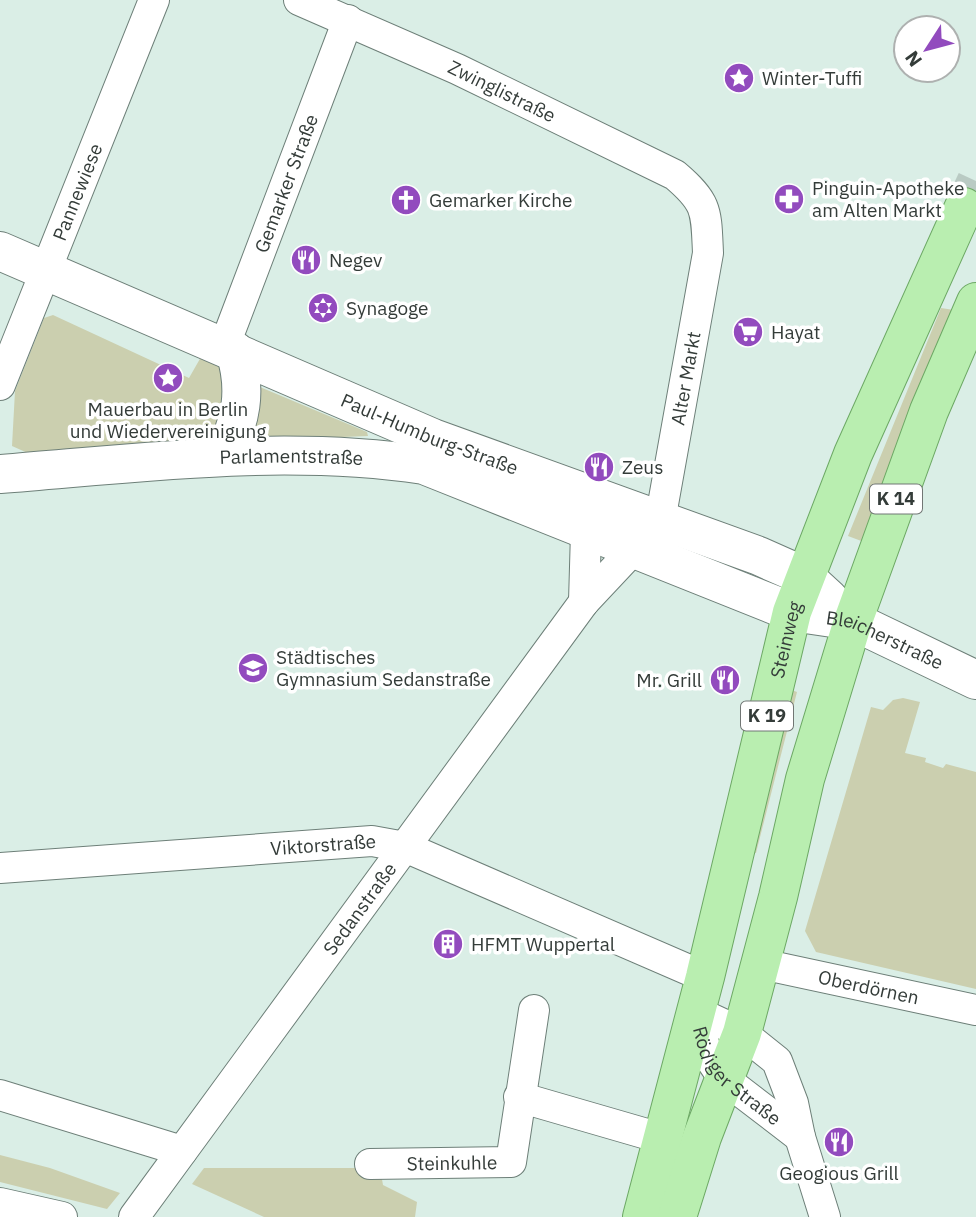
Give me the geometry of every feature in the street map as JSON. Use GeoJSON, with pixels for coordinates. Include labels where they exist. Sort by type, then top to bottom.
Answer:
{"type":"FeatureCollection","features":[{"type":"Feature","properties":{"kind":"main road","name":"Steinweg"},"geometry":{"type":"LineString","coordinates":[[642,1217],[700,994],[792,612],[853,454],[964,207]]}},
{"type":"Feature","properties":{"kind":"main road","name":"Paul-Humburg-Straße"},"geometry":{"type":"LineString","coordinates":[[0,251],[433,438],[759,556],[804,576],[853,621]]}},
{"type":"Feature","properties":{"kind":"main road","name":"K 14"},"geometry":{"type":"LineString","coordinates":[[853,621],[929,411],[976,302]]}},
{"type":"Feature","properties":{"kind":"main road"},"geometry":{"type":"LineString","coordinates":[[221,457],[241,410],[242,380],[229,349]]}},
{"type":"Feature","properties":{"kind":"main road","name":"Parlamentstraße"},"geometry":{"type":"LineString","coordinates":[[0,474],[221,457],[375,458],[424,465],[579,529]]}},
{"type":"Feature","properties":{"kind":"main road"},"geometry":{"type":"LineString","coordinates":[[579,529],[631,549]]}},
{"type":"Feature","properties":{"kind":"main road","name":"Bleicherstraße"},"geometry":{"type":"LineString","coordinates":[[631,549],[792,612],[853,621],[976,680]]}},
{"type":"Feature","properties":{"kind":"main road","name":"K 19"},"geometry":{"type":"LineString","coordinates":[[677,1217],[723,1078],[742,1033],[805,779],[853,621]]}},
{"type":"Feature","properties":{"kind":"street","name":"Pannewiese"},"geometry":{"type":"LineString","coordinates":[[0,385],[155,0]]}},
{"type":"Feature","properties":{"kind":"street","name":"Zwinglistraße"},"geometry":{"type":"LineString","coordinates":[[299,0],[348,20],[676,175],[698,194]]}},
{"type":"Feature","properties":{"kind":"street","name":"Gemarker Straße"},"geometry":{"type":"LineString","coordinates":[[229,349],[348,20]]}},
{"type":"Feature","properties":{"kind":"street","name":"Alter Markt"},"geometry":{"type":"LineString","coordinates":[[660,521],[708,253],[706,216],[698,194]]}},
{"type":"Feature","properties":{"kind":"street"},"geometry":{"type":"LineString","coordinates":[[631,549],[660,521]]}},
{"type":"Feature","properties":{"kind":"street"},"geometry":{"type":"LineString","coordinates":[[579,529],[584,602]]}},
{"type":"Feature","properties":{"kind":"street","name":"Sedanstraße"},"geometry":{"type":"LineString","coordinates":[[134,1217],[584,602],[631,549]]}},
{"type":"Feature","properties":{"kind":"street","name":"Viktorstraße"},"geometry":{"type":"LineString","coordinates":[[0,868],[372,841],[405,848],[700,994]]}},
{"type":"Feature","properties":{"kind":"street","name":"Oberdörnen"},"geometry":{"type":"LineString","coordinates":[[761,964],[976,1010]]}},
{"type":"Feature","properties":{"kind":"street","name":"Rödiger Straße"},"geometry":{"type":"LineString","coordinates":[[700,994],[777,1061],[793,1103],[800,1137],[825,1217]]}},
{"type":"Feature","properties":{"kind":"street","name":"Rödiger Straße"},"geometry":{"type":"LineString","coordinates":[[700,994],[707,1054],[723,1078],[800,1137]]}},
{"type":"Feature","properties":{"kind":"street","name":"Steinkuhle"},"geometry":{"type":"LineString","coordinates":[[370,1164],[511,1162],[534,1010]]}},
{"type":"Feature","properties":{"kind":"street"},"geometry":{"type":"LineString","coordinates":[[0,1095],[182,1152]]}},
{"type":"Feature","properties":{"kind":"street"},"geometry":{"type":"LineString","coordinates":[[519,1097],[664,1139]]}},
{"type":"Feature","properties":{"kind":"street"},"geometry":{"type":"LineString","coordinates":[[0,1203],[62,1217]]}},
{"type":"Feature","properties":{"kind":"green space"},"geometry":{"type":"Polygon","coordinates":[[[941,308],[954,310],[864,542],[848,536],[941,308]]]}},
{"type":"Feature","properties":{"kind":"green space"},"geometry":{"type":"Polygon","coordinates":[[[53,315],[189,378],[205,350],[225,375],[224,427],[205,442],[30,454],[12,446],[15,391],[44,318],[53,315]]]}},
{"type":"Feature","properties":{"kind":"green space"},"geometry":{"type":"Polygon","coordinates":[[[253,384],[367,432],[368,436],[242,441],[253,384]]]}},
{"type":"Feature","properties":{"kind":"green space"},"geometry":{"type":"Polygon","coordinates":[[[789,689],[797,692],[756,853],[753,853],[789,689]]]}},
{"type":"Feature","properties":{"kind":"green space"},"geometry":{"type":"Polygon","coordinates":[[[903,698],[920,702],[905,753],[926,758],[925,762],[943,768],[946,764],[976,772],[976,989],[816,952],[805,931],[871,707],[883,710],[893,700],[903,698]]]}},
{"type":"Feature","properties":{"kind":"green space"},"geometry":{"type":"Polygon","coordinates":[[[0,1155],[50,1168],[120,1193],[107,1209],[0,1182],[0,1155]]]}},
{"type":"Feature","properties":{"kind":"green space"},"geometry":{"type":"Polygon","coordinates":[[[204,1168],[380,1168],[383,1185],[417,1202],[415,1217],[264,1217],[192,1184],[204,1168]]]}},
{"type":"Feature","properties":{"kind":"tunnel"},"geometry":{"type":"LineString","coordinates":[[964,207],[976,181]]}},
{"type":"Feature","properties":{"kind":"place","name":"Winter-Tuffi"},"geometry":{"type":"Point","coordinates":[739,78]}},
{"type":"Feature","properties":{"kind":"place","name":"Pinguin-Apotheke am Alten Markt"},"geometry":{"type":"Point","coordinates":[789,199]}},
{"type":"Feature","properties":{"kind":"place","name":"Gemarker Kirche"},"geometry":{"type":"Point","coordinates":[406,200]}},
{"type":"Feature","properties":{"kind":"place","name":"Negev"},"geometry":{"type":"Point","coordinates":[306,260]}},
{"type":"Feature","properties":{"kind":"place","name":"Synagoge"},"geometry":{"type":"Point","coordinates":[323,308]}},
{"type":"Feature","properties":{"kind":"place","name":"Hayat"},"geometry":{"type":"Point","coordinates":[748,332]}},
{"type":"Feature","properties":{"kind":"place","name":"Mauerbau in Berlin und Wiedervereinigung"},"geometry":{"type":"Point","coordinates":[168,378]}},
{"type":"Feature","properties":{"kind":"place","name":"Zeus"},"geometry":{"type":"Point","coordinates":[599,467]}},
{"type":"Feature","properties":{"kind":"place","name":"Städtisches Gymnasium Sedanstraße"},"geometry":{"type":"Point","coordinates":[253,668]}},
{"type":"Feature","properties":{"kind":"place","name":"Mr. Grill"},"geometry":{"type":"Point","coordinates":[725,680]}},
{"type":"Feature","properties":{"kind":"place","name":"HFMT Wuppertal"},"geometry":{"type":"Point","coordinates":[448,944]}},
{"type":"Feature","properties":{"kind":"place","name":"Geogious Grill"},"geometry":{"type":"Point","coordinates":[839,1142]}}]}
